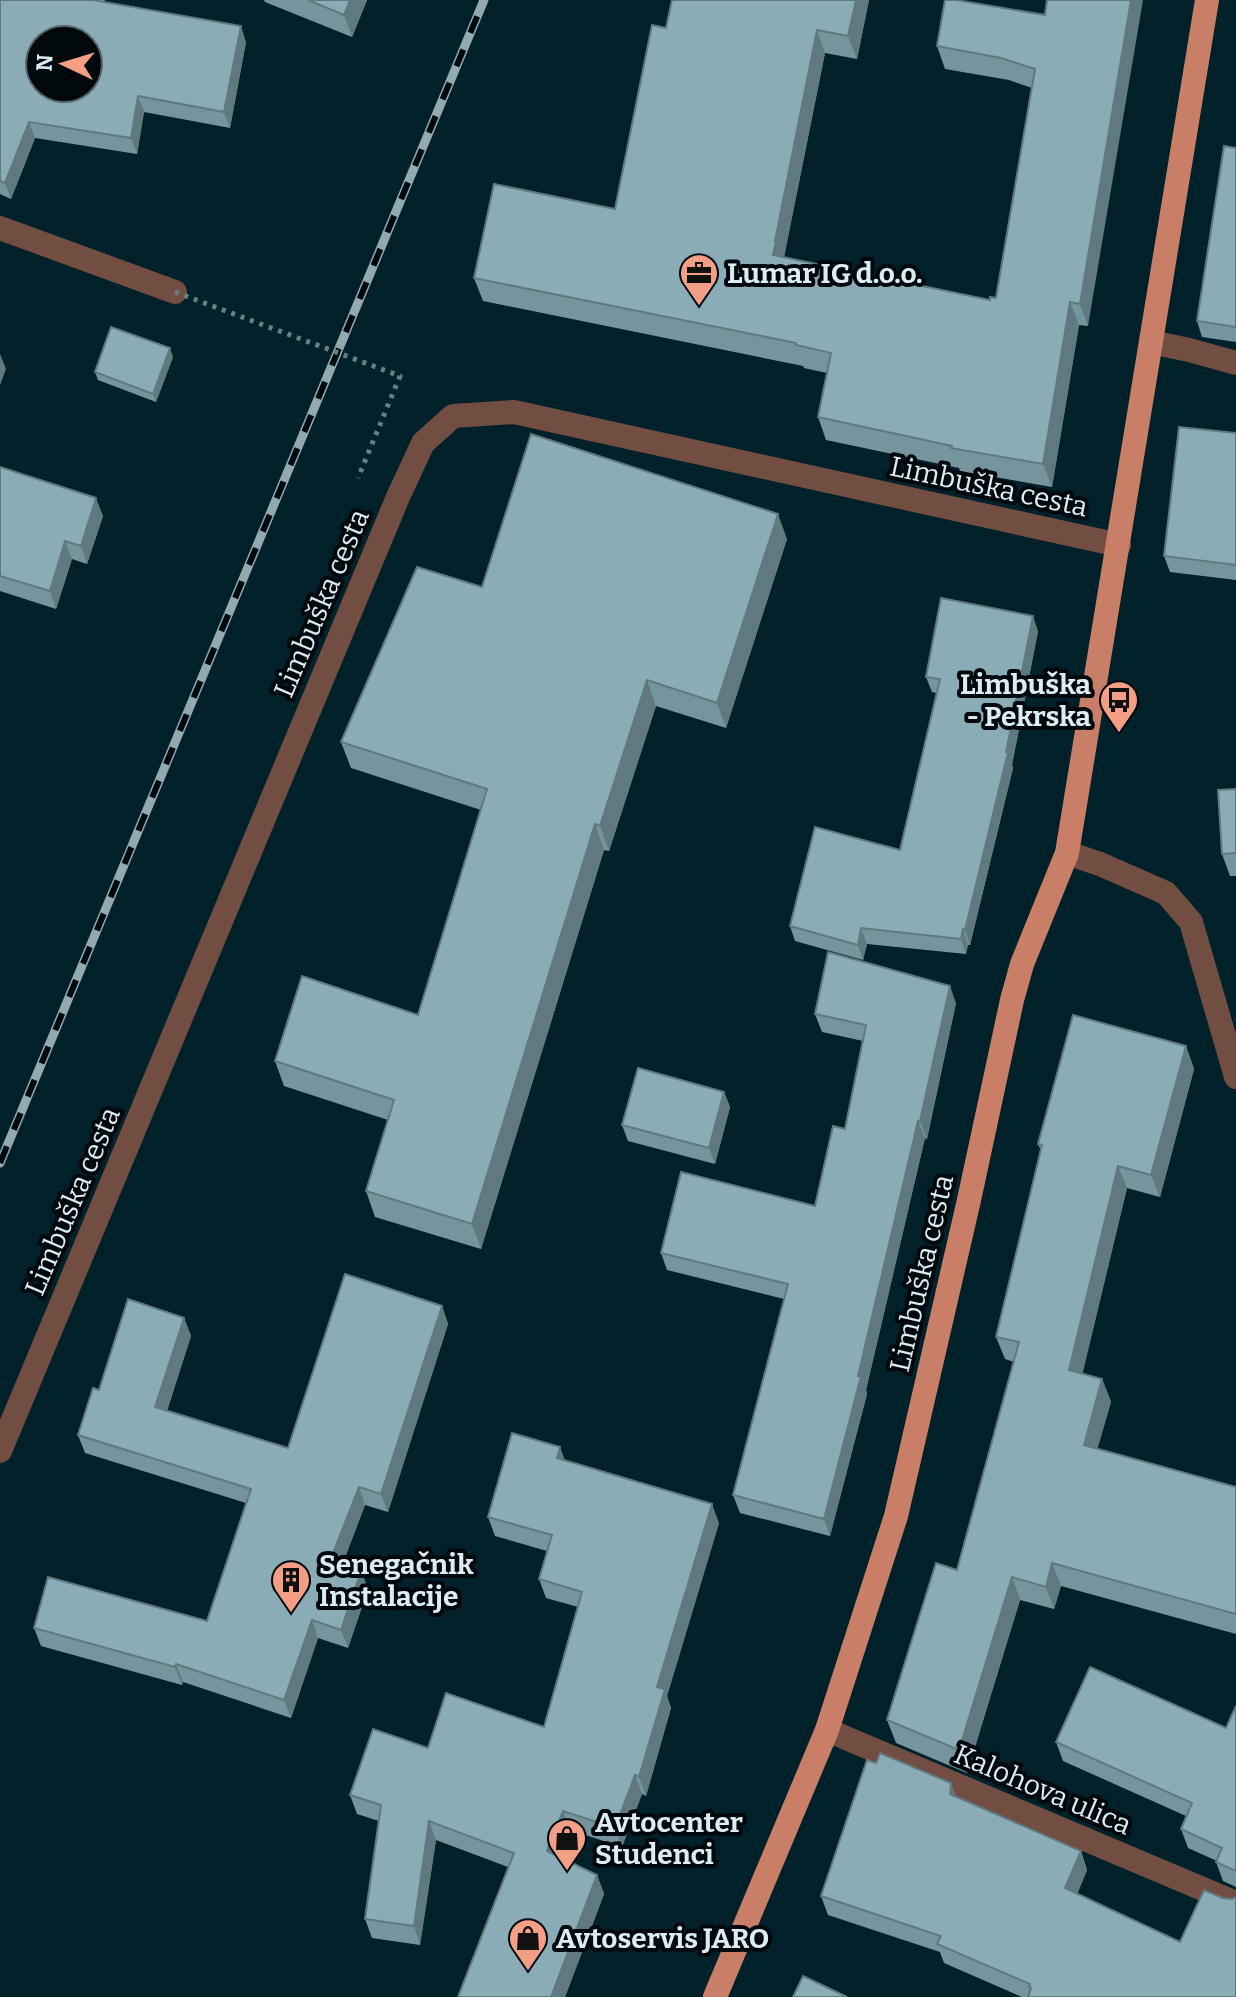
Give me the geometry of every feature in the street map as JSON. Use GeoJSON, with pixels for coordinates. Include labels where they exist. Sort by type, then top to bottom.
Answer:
{"type":"FeatureCollection","features":[{"type":"Feature","properties":{"kind":"main road","name":"Limbuška cesta"},"geometry":{"type":"LineString","coordinates":[[715,1997],[827,1730],[896,1516],[1022,964],[1067,853],[1207,0]]}},
{"type":"Feature","properties":{"kind":"street"},"geometry":{"type":"LineString","coordinates":[[0,228],[175,292]]}},
{"type":"Feature","properties":{"kind":"street"},"geometry":{"type":"LineString","coordinates":[[1151,342],[1236,363]]}},
{"type":"Feature","properties":{"kind":"street","name":"Limbuška cesta"},"geometry":{"type":"LineString","coordinates":[[0,1451],[398,497],[423,443],[453,416],[514,412],[1119,545]]}},
{"type":"Feature","properties":{"kind":"street"},"geometry":{"type":"LineString","coordinates":[[1067,853],[1166,893],[1191,922],[1236,1077]]}},
{"type":"Feature","properties":{"kind":"street","name":"Kalohova ulica"},"geometry":{"type":"LineString","coordinates":[[827,1730],[1236,1903]]}},
{"type":"Feature","properties":{"kind":"path"},"geometry":{"type":"LineString","coordinates":[[175,292],[400,376],[358,478]]}},
{"type":"Feature","properties":{"kind":"building"},"geometry":{"type":"Polygon","coordinates":[[[0,0],[93,0],[241,26],[224,112],[138,96],[131,138],[29,122],[5,183],[0,181],[0,0]]]}},
{"type":"Feature","properties":{"kind":"building"},"geometry":{"type":"Polygon","coordinates":[[[308,0],[350,0],[344,15],[308,0]]]}},
{"type":"Feature","properties":{"kind":"building"},"geometry":{"type":"Polygon","coordinates":[[[672,0],[856,0],[848,36],[817,30],[773,255],[990,300],[990,297],[996,298],[1035,69],[1001,58],[937,46],[945,0],[1045,15],[1047,0],[1131,0],[1080,304],[1070,302],[1043,464],[951,448],[818,417],[831,353],[796,343],[474,278],[494,184],[615,209],[652,25],[666,28],[672,0]]]}},
{"type":"Feature","properties":{"kind":"building"},"geometry":{"type":"Polygon","coordinates":[[[1224,146],[1236,148],[1236,327],[1197,321],[1224,146]]]}},
{"type":"Feature","properties":{"kind":"building"},"geometry":{"type":"Polygon","coordinates":[[[111,327],[170,348],[153,394],[95,372],[111,327]]]}},
{"type":"Feature","properties":{"kind":"building"},"geometry":{"type":"Polygon","coordinates":[[[1179,427],[1236,433],[1236,565],[1164,556],[1179,427]]]}},
{"type":"Feature","properties":{"kind":"building"},"geometry":{"type":"Polygon","coordinates":[[[531,434],[778,514],[717,703],[647,680],[600,826],[595,824],[472,1224],[366,1191],[394,1100],[275,1061],[302,976],[418,1015],[487,789],[341,742],[417,567],[482,587],[531,434]]]}},
{"type":"Feature","properties":{"kind":"building"},"geometry":{"type":"Polygon","coordinates":[[[0,467],[96,498],[81,546],[65,541],[50,591],[0,576],[0,467]]]}},
{"type":"Feature","properties":{"kind":"building"},"geometry":{"type":"Polygon","coordinates":[[[941,598],[1033,616],[1008,752],[961,939],[861,928],[858,945],[790,926],[815,827],[900,850],[940,679],[926,677],[941,598]]]}},
{"type":"Feature","properties":{"kind":"building"},"geometry":{"type":"Polygon","coordinates":[[[1236,789],[1236,853],[1222,854],[1218,790],[1236,789]]]}},
{"type":"Feature","properties":{"kind":"building"},"geometry":{"type":"Polygon","coordinates":[[[828,952],[950,986],[858,1376],[861,1376],[824,1519],[733,1495],[788,1284],[661,1253],[681,1172],[815,1206],[833,1126],[845,1129],[866,1025],[815,1014],[828,952]]]}},
{"type":"Feature","properties":{"kind":"building"},"geometry":{"type":"Polygon","coordinates":[[[1073,1015],[1186,1046],[1151,1175],[1118,1166],[1069,1370],[1102,1379],[1084,1445],[1236,1487],[1236,1614],[1052,1563],[1046,1587],[1012,1577],[959,1750],[887,1720],[936,1563],[957,1570],[1019,1342],[996,1337],[1042,1145],[1038,1144],[1073,1015]]]}},
{"type":"Feature","properties":{"kind":"building"},"geometry":{"type":"Polygon","coordinates":[[[638,1068],[724,1092],[709,1148],[622,1125],[638,1068]]]}},
{"type":"Feature","properties":{"kind":"building"},"geometry":{"type":"Polygon","coordinates":[[[345,1274],[442,1306],[381,1494],[359,1487],[330,1561],[361,1571],[341,1630],[312,1620],[284,1700],[176,1664],[175,1667],[34,1628],[48,1577],[207,1621],[251,1489],[78,1435],[93,1388],[99,1390],[128,1299],[184,1318],[155,1407],[288,1448],[345,1274]]]}},
{"type":"Feature","properties":{"kind":"building"},"geometry":{"type":"Polygon","coordinates":[[[512,1433],[560,1447],[557,1458],[712,1504],[657,1687],[665,1689],[639,1777],[635,1775],[615,1828],[563,1811],[547,1851],[597,1875],[551,1997],[458,1997],[514,1853],[429,1821],[414,1926],[365,1919],[381,1805],[350,1795],[373,1729],[428,1748],[446,1693],[544,1727],[582,1592],[539,1579],[552,1535],[488,1517],[512,1433]]]}},
{"type":"Feature","properties":{"kind":"building"},"geometry":{"type":"Polygon","coordinates":[[[1090,1667],[1226,1728],[1236,1706],[1236,1871],[1216,1862],[1222,1848],[1181,1829],[1192,1803],[1056,1742],[1090,1667]]]}},
{"type":"Feature","properties":{"kind":"building"},"geometry":{"type":"Polygon","coordinates":[[[880,1753],[951,1783],[950,1794],[1081,1851],[1065,1888],[1180,1942],[1204,1890],[1223,1898],[1236,1897],[1236,1997],[1028,1997],[1030,1984],[937,1944],[941,1936],[821,1896],[867,1760],[876,1763],[880,1753]]]}},
{"type":"Feature","properties":{"kind":"building"},"geometry":{"type":"Polygon","coordinates":[[[803,1976],[847,1997],[793,1997],[803,1976]]]}},
{"type":"Feature","properties":{"kind":"railway"},"geometry":{"type":"LineString","coordinates":[[0,1163],[484,0]]}},
{"type":"Feature","properties":{"kind":"place","name":"Lumar IG d.o.o."},"geometry":{"type":"Point","coordinates":[699,307]}},
{"type":"Feature","properties":{"kind":"place","name":"Limbuška - Pekrska"},"geometry":{"type":"Point","coordinates":[1119,734]}},
{"type":"Feature","properties":{"kind":"place","name":"Senegačnik Instalacije"},"geometry":{"type":"Point","coordinates":[291,1614]}},
{"type":"Feature","properties":{"kind":"place","name":"Avtocenter Studenci"},"geometry":{"type":"Point","coordinates":[567,1872]}},
{"type":"Feature","properties":{"kind":"place","name":"Avtoservis JARO"},"geometry":{"type":"Point","coordinates":[528,1972]}}]}
